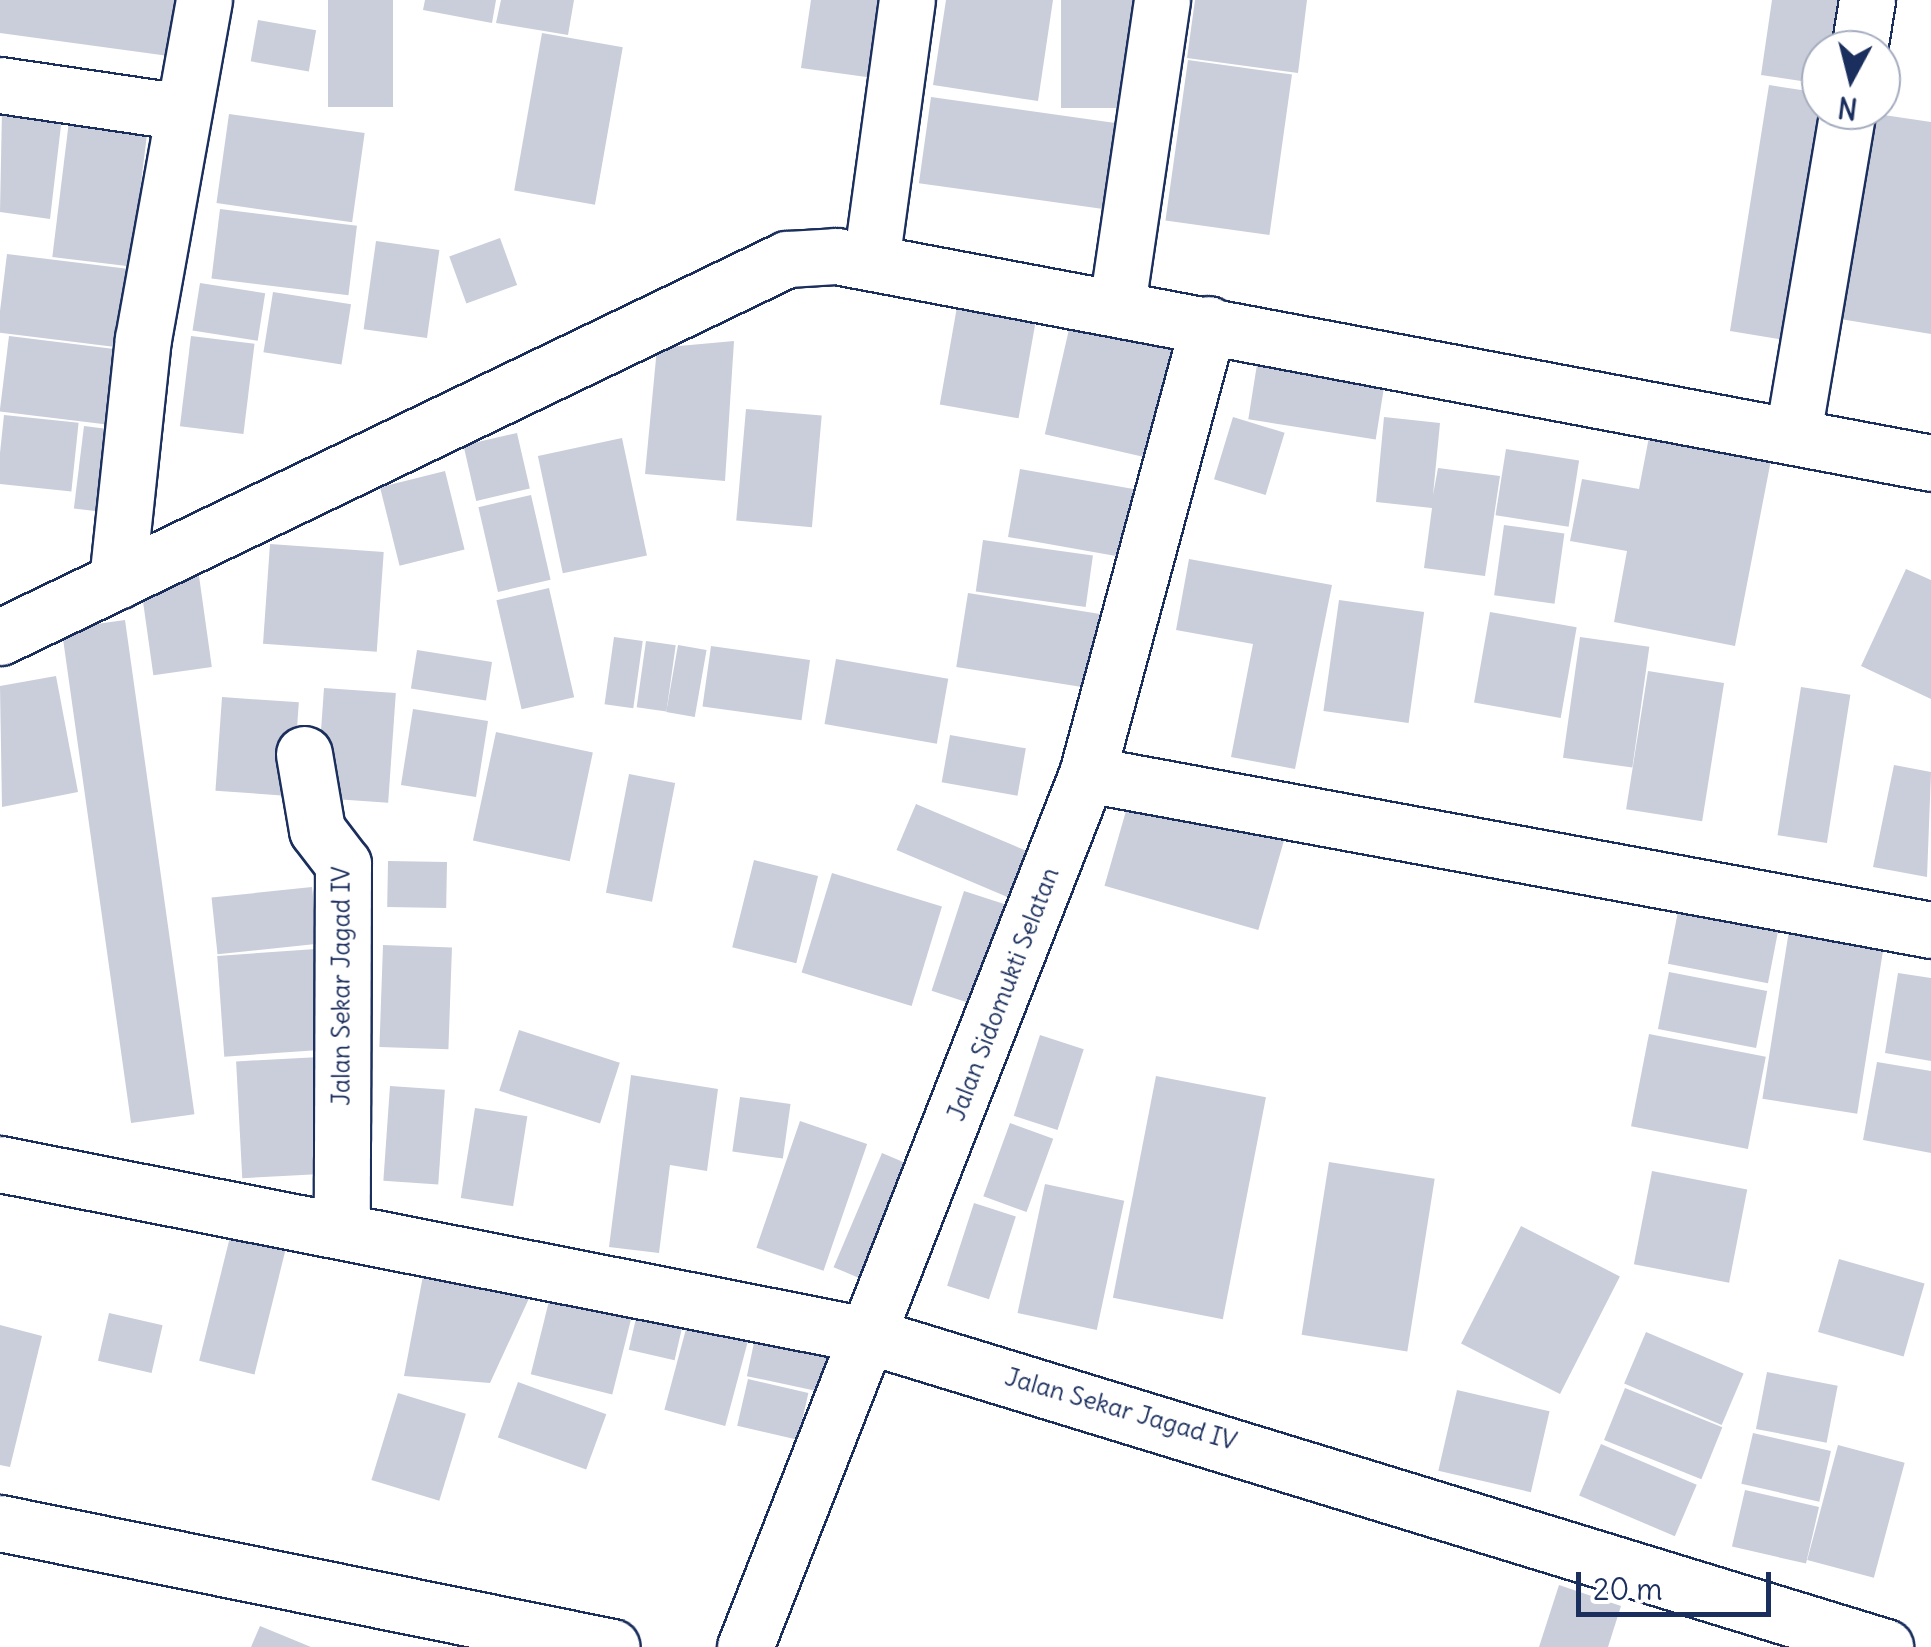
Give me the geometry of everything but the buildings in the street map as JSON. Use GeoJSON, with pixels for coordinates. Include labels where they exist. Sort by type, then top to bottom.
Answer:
{"type":"FeatureCollection","features":[{"type":"Feature","properties":{"kind":"street"},"geometry":{"type":"LineString","coordinates":[[117,581],[177,111],[204,0]]}},
{"type":"Feature","properties":{"kind":"street"},"geometry":{"type":"LineString","coordinates":[[855,259],[906,0]]}},
{"type":"Feature","properties":{"kind":"street"},"geometry":{"type":"LineString","coordinates":[[1118,290],[1162,0]]}},
{"type":"Feature","properties":{"kind":"street"},"geometry":{"type":"LineString","coordinates":[[1862,30],[1867,0]]}},
{"type":"Feature","properties":{"kind":"street"},"geometry":{"type":"LineString","coordinates":[[0,84],[177,111]]}},
{"type":"Feature","properties":{"kind":"street"},"geometry":{"type":"LineString","coordinates":[[1792,434],[1845,130]]}},
{"type":"Feature","properties":{"kind":"street"},"geometry":{"type":"LineString","coordinates":[[0,638],[786,259],[855,259],[1118,290],[1208,324],[1931,463]]}},
{"type":"Feature","properties":{"kind":"street","name":"Jalan Sidomukti Selatan"},"geometry":{"type":"LineString","coordinates":[[746,1647],[1087,774],[1208,324]]}},
{"type":"Feature","properties":{"kind":"street","name":"Jalan Sekar Jagad IV"},"geometry":{"type":"LineString","coordinates":[[304,754],[316,830],[343,864],[342,1230]]}},
{"type":"Feature","properties":{"kind":"street"},"geometry":{"type":"LineString","coordinates":[[1087,774],[1931,930]]}},
{"type":"Feature","properties":{"kind":"street","name":"Jalan Sekar Jagad IV"},"geometry":{"type":"LineString","coordinates":[[0,1164],[866,1335],[1885,1647]]}},
{"type":"Feature","properties":{"kind":"street"},"geometry":{"type":"LineString","coordinates":[[0,1523],[612,1647]]}}]}
